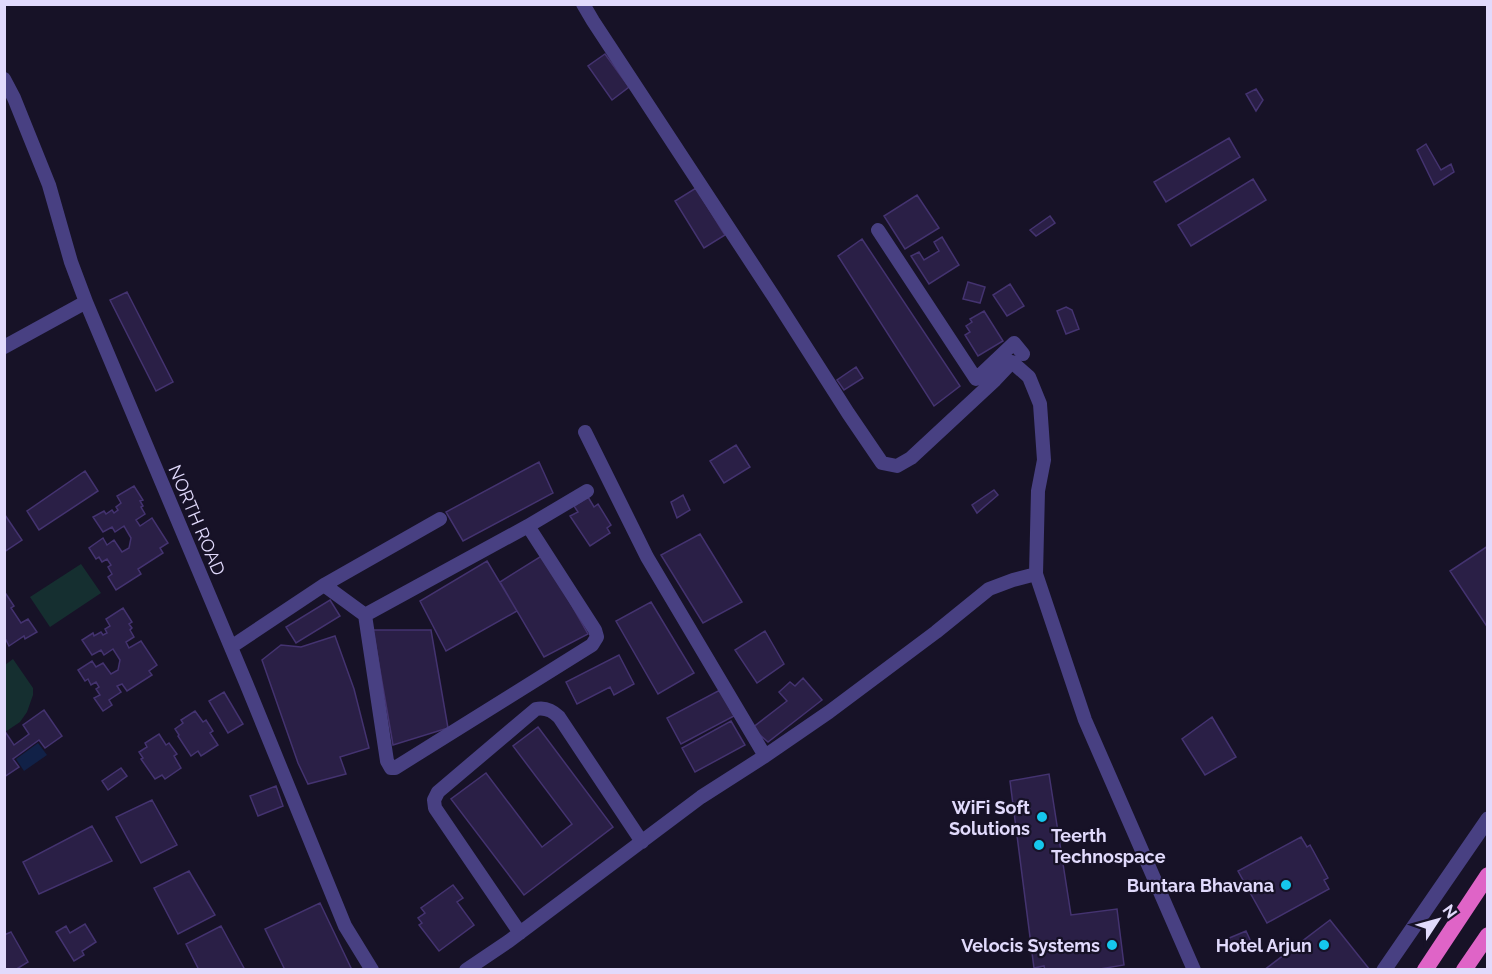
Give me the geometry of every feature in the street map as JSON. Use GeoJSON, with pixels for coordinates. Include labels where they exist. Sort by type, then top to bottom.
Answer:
{"type":"FeatureCollection","features":[{"type":"Feature","properties":{"kind":"highway"},"geometry":{"type":"LineString","coordinates":[[1425,969],[1488,875]]}},
{"type":"Feature","properties":{"kind":"highway"},"geometry":{"type":"LineString","coordinates":[[1464,969],[1488,935]]}},
{"type":"Feature","properties":{"kind":"street"},"geometry":{"type":"LineString","coordinates":[[583,4],[882,463],[897,466],[910,458],[1012,362],[1029,377],[1040,404],[1044,460],[1038,491],[1036,574],[1085,720],[1194,969]]}},
{"type":"Feature","properties":{"kind":"street","name":"NORTH ROAD"},"geometry":{"type":"LineString","coordinates":[[4,79],[9,102],[49,185],[71,262],[86,302],[345,926],[372,969]]}},
{"type":"Feature","properties":{"kind":"street"},"geometry":{"type":"LineString","coordinates":[[878,230],[976,379],[1014,343],[1023,354]]}},
{"type":"Feature","properties":{"kind":"street"},"geometry":{"type":"LineString","coordinates":[[4,347],[86,302]]}},
{"type":"Feature","properties":{"kind":"street"},"geometry":{"type":"LineString","coordinates":[[585,432],[647,557],[765,756]]}},
{"type":"Feature","properties":{"kind":"street"},"geometry":{"type":"LineString","coordinates":[[364,615],[528,526],[587,491]]}},
{"type":"Feature","properties":{"kind":"street"},"geometry":{"type":"LineString","coordinates":[[231,647],[324,585],[440,519]]}},
{"type":"Feature","properties":{"kind":"street"},"geometry":{"type":"LineString","coordinates":[[324,585],[364,615],[387,761],[391,768],[395,768],[592,645],[597,637],[595,630],[528,526]]}},
{"type":"Feature","properties":{"kind":"street"},"geometry":{"type":"LineString","coordinates":[[466,969],[520,933],[701,797],[838,705],[989,589],[1036,574]]}},
{"type":"Feature","properties":{"kind":"street"},"geometry":{"type":"LineString","coordinates":[[520,933],[435,808],[434,800],[438,792],[536,710],[548,709],[559,717],[642,842]]}},
{"type":"Feature","properties":{"kind":"street"},"geometry":{"type":"LineString","coordinates":[[1384,969],[1488,819]]}},
{"type":"Feature","properties":{"kind":"green space"},"geometry":{"type":"Polygon","coordinates":[[[81,564],[101,593],[50,627],[30,597],[81,564]]]}},
{"type":"Feature","properties":{"kind":"green space"},"geometry":{"type":"Polygon","coordinates":[[[13,659],[33,688],[33,695],[27,712],[20,722],[5,732],[5,665],[13,659]]]}},
{"type":"Feature","properties":{"kind":"water"},"geometry":{"type":"Polygon","coordinates":[[[38,743],[47,755],[24,771],[16,759],[38,743]]]}},
{"type":"Feature","properties":{"kind":"building"},"geometry":{"type":"Polygon","coordinates":[[[605,54],[629,87],[612,100],[588,66],[605,54]]]}},
{"type":"Feature","properties":{"kind":"building"},"geometry":{"type":"Polygon","coordinates":[[[1256,89],[1263,100],[1256,111],[1246,94],[1256,89]]]}},
{"type":"Feature","properties":{"kind":"building"},"geometry":{"type":"Polygon","coordinates":[[[1229,138],[1240,157],[1166,202],[1154,182],[1229,138]]]}},
{"type":"Feature","properties":{"kind":"building"},"geometry":{"type":"Polygon","coordinates":[[[1426,144],[1441,170],[1451,164],[1454,172],[1434,185],[1417,150],[1426,144]]]}},
{"type":"Feature","properties":{"kind":"building"},"geometry":{"type":"Polygon","coordinates":[[[1253,179],[1266,200],[1191,246],[1178,225],[1253,179]]]}},
{"type":"Feature","properties":{"kind":"building"},"geometry":{"type":"Polygon","coordinates":[[[696,188],[725,235],[704,248],[675,201],[696,188]]]}},
{"type":"Feature","properties":{"kind":"building"},"geometry":{"type":"Polygon","coordinates":[[[917,195],[939,228],[905,249],[884,216],[917,195]]]}},
{"type":"Feature","properties":{"kind":"building"},"geometry":{"type":"Polygon","coordinates":[[[1050,216],[1055,223],[1036,236],[1030,230],[1050,216]]]}},
{"type":"Feature","properties":{"kind":"building"},"geometry":{"type":"Polygon","coordinates":[[[942,237],[959,265],[929,284],[911,256],[919,252],[924,260],[939,251],[934,242],[942,237]]]}},
{"type":"Feature","properties":{"kind":"building"},"geometry":{"type":"Polygon","coordinates":[[[862,239],[960,386],[934,406],[838,256],[862,239]]]}},
{"type":"Feature","properties":{"kind":"building"},"geometry":{"type":"Polygon","coordinates":[[[968,282],[985,287],[980,303],[963,299],[968,282]]]}},
{"type":"Feature","properties":{"kind":"building"},"geometry":{"type":"Polygon","coordinates":[[[1010,284],[1024,306],[1007,316],[993,295],[1010,284]]]}},
{"type":"Feature","properties":{"kind":"building"},"geometry":{"type":"Polygon","coordinates":[[[127,292],[173,382],[156,391],[110,300],[127,292]]]}},
{"type":"Feature","properties":{"kind":"building"},"geometry":{"type":"Polygon","coordinates":[[[1066,307],[1072,310],[1079,329],[1066,334],[1057,311],[1066,307]]]}},
{"type":"Feature","properties":{"kind":"building"},"geometry":{"type":"Polygon","coordinates":[[[984,311],[1003,341],[978,356],[965,335],[970,332],[966,326],[972,322],[970,319],[984,311]]]}},
{"type":"Feature","properties":{"kind":"building"},"geometry":{"type":"Polygon","coordinates":[[[856,367],[863,378],[844,390],[837,380],[856,367]]]}},
{"type":"Feature","properties":{"kind":"building"},"geometry":{"type":"Polygon","coordinates":[[[736,445],[750,467],[724,483],[710,461],[736,445]]]}},
{"type":"Feature","properties":{"kind":"building"},"geometry":{"type":"Polygon","coordinates":[[[539,462],[553,493],[463,541],[446,512],[539,462]]]}},
{"type":"Feature","properties":{"kind":"building"},"geometry":{"type":"Polygon","coordinates":[[[85,471],[98,491],[39,530],[27,511],[85,471]]]}},
{"type":"Feature","properties":{"kind":"building"},"geometry":{"type":"Polygon","coordinates":[[[134,486],[143,500],[140,501],[145,514],[136,520],[140,526],[152,518],[168,543],[160,548],[163,553],[138,569],[141,574],[116,590],[108,577],[112,574],[108,567],[111,565],[107,559],[102,562],[99,557],[96,559],[89,548],[103,538],[107,545],[114,540],[122,552],[129,548],[131,538],[124,526],[115,532],[112,527],[103,532],[93,517],[104,511],[106,514],[112,510],[114,513],[118,510],[116,507],[121,503],[117,496],[134,486]]]}},
{"type":"Feature","properties":{"kind":"building"},"geometry":{"type":"Polygon","coordinates":[[[994,490],[998,495],[977,513],[972,505],[994,490]]]}},
{"type":"Feature","properties":{"kind":"building"},"geometry":{"type":"Polygon","coordinates":[[[683,495],[690,510],[677,518],[671,502],[683,495]]]}},
{"type":"Feature","properties":{"kind":"building"},"geometry":{"type":"Polygon","coordinates":[[[588,497],[594,507],[598,504],[611,525],[607,528],[610,533],[590,546],[570,516],[578,512],[574,506],[588,497]]]}},
{"type":"Feature","properties":{"kind":"building"},"geometry":{"type":"Polygon","coordinates":[[[4,516],[22,540],[4,552],[4,516]]]}},
{"type":"Feature","properties":{"kind":"building"},"geometry":{"type":"Polygon","coordinates":[[[700,534],[742,602],[703,623],[661,555],[700,534]]]}},
{"type":"Feature","properties":{"kind":"building"},"geometry":{"type":"Polygon","coordinates":[[[1488,546],[1488,628],[1450,571],[1488,546]]]}},
{"type":"Feature","properties":{"kind":"building"},"geometry":{"type":"Polygon","coordinates":[[[543,555],[588,634],[544,657],[500,582],[543,555]]]}},
{"type":"Feature","properties":{"kind":"building"},"geometry":{"type":"Polygon","coordinates":[[[487,561],[517,611],[446,651],[420,601],[487,561]]]}},
{"type":"Feature","properties":{"kind":"building"},"geometry":{"type":"Polygon","coordinates":[[[6,594],[14,606],[11,608],[21,623],[28,619],[37,632],[25,639],[24,636],[9,646],[6,640],[4,641],[4,595],[6,594]]]}},
{"type":"Feature","properties":{"kind":"building"},"geometry":{"type":"Polygon","coordinates":[[[330,600],[340,616],[296,643],[286,627],[330,600]]]}},
{"type":"Feature","properties":{"kind":"building"},"geometry":{"type":"Polygon","coordinates":[[[651,602],[694,673],[658,694],[616,621],[651,602]]]}},
{"type":"Feature","properties":{"kind":"building"},"geometry":{"type":"Polygon","coordinates":[[[123,608],[132,622],[129,624],[134,637],[126,642],[129,648],[141,641],[157,665],[149,671],[152,675],[127,691],[122,684],[117,686],[121,692],[109,700],[112,705],[103,711],[94,698],[100,695],[96,689],[99,687],[96,682],[91,685],[88,679],[85,681],[78,670],[92,661],[96,667],[103,663],[111,674],[118,670],[120,660],[113,649],[104,655],[101,650],[92,655],[82,640],[93,633],[94,636],[101,632],[103,635],[107,633],[105,629],[110,626],[106,619],[123,608]]]}},
{"type":"Feature","properties":{"kind":"building"},"geometry":{"type":"Polygon","coordinates":[[[373,630],[431,630],[448,728],[393,745],[373,630]]]}},
{"type":"Feature","properties":{"kind":"building"},"geometry":{"type":"Polygon","coordinates":[[[765,631],[784,664],[757,683],[735,650],[765,631]]]}},
{"type":"Feature","properties":{"kind":"building"},"geometry":{"type":"Polygon","coordinates":[[[335,636],[354,689],[369,748],[340,757],[346,774],[308,784],[298,763],[262,660],[281,645],[301,647],[335,636]]]}},
{"type":"Feature","properties":{"kind":"building"},"geometry":{"type":"Polygon","coordinates":[[[619,655],[634,684],[614,695],[610,687],[577,704],[566,682],[619,655]]]}},
{"type":"Feature","properties":{"kind":"building"},"geometry":{"type":"Polygon","coordinates":[[[803,678],[822,700],[768,742],[752,728],[787,701],[779,692],[790,682],[795,686],[803,678]]]}},
{"type":"Feature","properties":{"kind":"building"},"geometry":{"type":"Polygon","coordinates":[[[720,690],[734,716],[681,744],[667,718],[720,690]]]}},
{"type":"Feature","properties":{"kind":"building"},"geometry":{"type":"Polygon","coordinates":[[[224,692],[243,724],[228,733],[209,701],[224,692]]]}},
{"type":"Feature","properties":{"kind":"building"},"geometry":{"type":"Polygon","coordinates":[[[44,710],[62,736],[45,748],[39,740],[13,759],[19,767],[4,777],[4,734],[6,733],[14,745],[29,734],[23,725],[44,710]]]}},
{"type":"Feature","properties":{"kind":"building"},"geometry":{"type":"Polygon","coordinates":[[[195,711],[203,722],[206,720],[213,731],[210,733],[218,745],[201,756],[198,751],[191,756],[175,729],[183,723],[181,720],[195,711]]]}},
{"type":"Feature","properties":{"kind":"building"},"geometry":{"type":"Polygon","coordinates":[[[1212,717],[1236,757],[1205,775],[1182,739],[1212,717]]]}},
{"type":"Feature","properties":{"kind":"building"},"geometry":{"type":"Polygon","coordinates":[[[731,721],[745,745],[695,772],[682,748],[731,721]]]}},
{"type":"Feature","properties":{"kind":"building"},"geometry":{"type":"Polygon","coordinates":[[[538,727],[613,827],[524,895],[451,799],[486,773],[542,847],[572,824],[513,746],[538,727]]]}},
{"type":"Feature","properties":{"kind":"building"},"geometry":{"type":"Polygon","coordinates":[[[159,734],[166,745],[169,743],[177,754],[174,756],[181,768],[165,779],[162,775],[155,779],[141,759],[143,758],[139,752],[147,747],[145,743],[159,734]]]}},
{"type":"Feature","properties":{"kind":"building"},"geometry":{"type":"Polygon","coordinates":[[[121,768],[127,776],[108,790],[102,781],[121,768]]]}},
{"type":"Feature","properties":{"kind":"building","name":"Teerth Technospace"},"geometry":{"type":"Polygon","coordinates":[[[1049,774],[1071,915],[1117,909],[1124,965],[1094,970],[1045,970],[1044,966],[1034,968],[1010,781],[1049,774]]]}},
{"type":"Feature","properties":{"kind":"building"},"geometry":{"type":"Polygon","coordinates":[[[276,786],[283,806],[258,816],[250,796],[276,786]]]}},
{"type":"Feature","properties":{"kind":"building"},"geometry":{"type":"Polygon","coordinates":[[[152,800],[177,845],[141,863],[116,817],[152,800]]]}},
{"type":"Feature","properties":{"kind":"building"},"geometry":{"type":"Polygon","coordinates":[[[92,826],[112,861],[39,894],[23,862],[92,826]]]}},
{"type":"Feature","properties":{"kind":"building","name":"Buntara Bhavana"},"geometry":{"type":"Polygon","coordinates":[[[1301,837],[1307,847],[1310,845],[1328,878],[1324,880],[1329,889],[1267,923],[1238,871],[1301,837]]]}},
{"type":"Feature","properties":{"kind":"building"},"geometry":{"type":"Polygon","coordinates":[[[189,871],[215,915],[178,934],[154,888],[189,871]]]}},
{"type":"Feature","properties":{"kind":"building"},"geometry":{"type":"Polygon","coordinates":[[[453,885],[463,898],[457,902],[474,925],[439,951],[419,925],[422,923],[418,918],[425,913],[421,908],[453,885]]]}},
{"type":"Feature","properties":{"kind":"building"},"geometry":{"type":"Polygon","coordinates":[[[320,903],[352,970],[285,970],[265,929],[320,903]]]}},
{"type":"Feature","properties":{"kind":"building","name":"Hotel Arjun"},"geometry":{"type":"Polygon","coordinates":[[[1330,920],[1370,970],[1264,970],[1330,920]]]}},
{"type":"Feature","properties":{"kind":"building"},"geometry":{"type":"Polygon","coordinates":[[[85,924],[96,942],[82,951],[84,955],[74,961],[56,932],[66,926],[70,933],[85,924]]]}},
{"type":"Feature","properties":{"kind":"building"},"geometry":{"type":"Polygon","coordinates":[[[221,926],[245,970],[199,970],[186,944],[221,926]]]}},
{"type":"Feature","properties":{"kind":"building"},"geometry":{"type":"Polygon","coordinates":[[[1246,931],[1252,944],[1233,952],[1227,939],[1246,931]]]}},
{"type":"Feature","properties":{"kind":"building"},"geometry":{"type":"Polygon","coordinates":[[[11,932],[28,962],[15,970],[4,970],[4,935],[11,932]]]}},
{"type":"Feature","properties":{"kind":"place","name":"WiFi Soft Solutions"},"geometry":{"type":"Point","coordinates":[1042,817]}},
{"type":"Feature","properties":{"kind":"place","name":"Teerth Technospace"},"geometry":{"type":"Point","coordinates":[1039,845]}},
{"type":"Feature","properties":{"kind":"place","name":"Buntara Bhavana"},"geometry":{"type":"Point","coordinates":[1286,885]}},
{"type":"Feature","properties":{"kind":"place","name":"Velocis Systems"},"geometry":{"type":"Point","coordinates":[1112,945]}},
{"type":"Feature","properties":{"kind":"place","name":"Hotel Arjun"},"geometry":{"type":"Point","coordinates":[1324,945]}}]}
